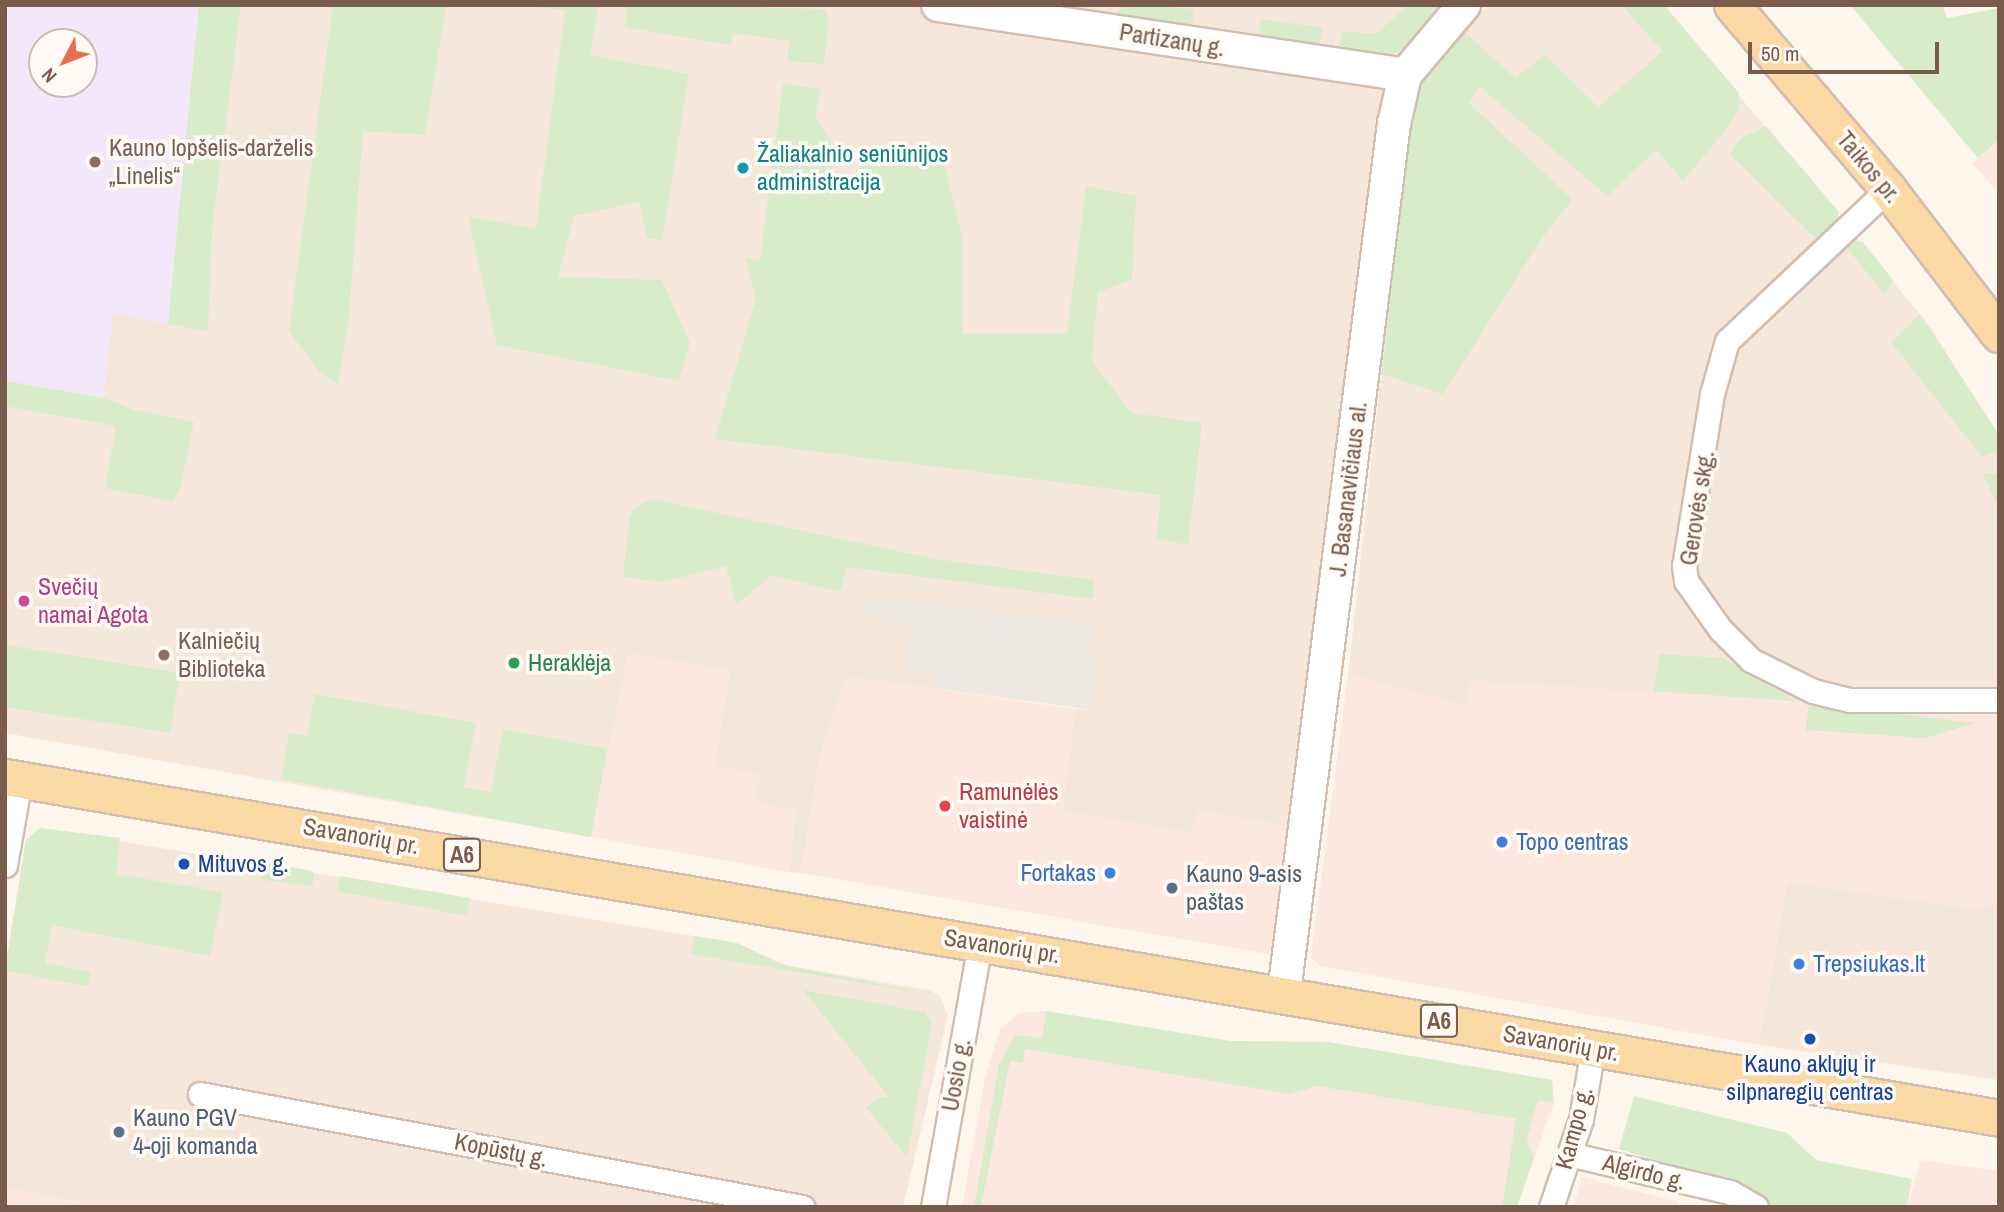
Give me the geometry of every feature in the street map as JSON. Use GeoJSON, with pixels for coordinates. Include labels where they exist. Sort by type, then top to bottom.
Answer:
{"type":"FeatureCollection","features":[{"type":"Feature","properties":{"kind":"main road","name":"Taikos pr."},"geometry":{"type":"LineString","coordinates":[[1732,5],[1888,189],[1999,334]]}},
{"type":"Feature","properties":{"kind":"main road","name":"Savanorių pr."},"geometry":{"type":"LineString","coordinates":[[13,778],[1284,993],[1999,1118]]}},
{"type":"Feature","properties":{"kind":"street","name":"Partizanų g."},"geometry":{"type":"LineString","coordinates":[[938,5],[1405,75]]}},
{"type":"Feature","properties":{"kind":"street","name":"J. Basanavičiaus al."},"geometry":{"type":"LineString","coordinates":[[1284,993],[1394,124],[1405,75],[1464,5]]}},
{"type":"Feature","properties":{"kind":"street","name":"Gerovės skg."},"geometry":{"type":"LineString","coordinates":[[1888,189],[1727,341],[1712,394],[1684,566],[1686,581],[1720,629],[1751,660],[1813,691],[1850,700],[1999,700]]}},
{"type":"Feature","properties":{"kind":"street"},"geometry":{"type":"LineString","coordinates":[[5,865],[13,778]]}},
{"type":"Feature","properties":{"kind":"street","name":"Uosio g."},"geometry":{"type":"LineString","coordinates":[[933,1207],[980,942]]}},
{"type":"Feature","properties":{"kind":"street","name":"Kampo g."},"geometry":{"type":"LineString","coordinates":[[1551,1207],[1581,1119],[1593,1048]]}},
{"type":"Feature","properties":{"kind":"street","name":"Kopūstų g."},"geometry":{"type":"LineString","coordinates":[[200,1094],[802,1207]]}},
{"type":"Feature","properties":{"kind":"street","name":"Algirdo g."},"geometry":{"type":"LineString","coordinates":[[1569,1154],[1730,1192],[1756,1207]]}},
{"type":"Feature","properties":{"kind":"shaded area"},"geometry":{"type":"Polygon","coordinates":[[[5,5],[1446,5],[1406,48],[1391,73],[1294,827],[1197,811],[1193,833],[1062,811],[1075,709],[1091,710],[911,625],[931,673],[932,688],[847,677],[823,742],[801,873],[789,872],[796,811],[755,803],[760,774],[713,767],[731,670],[628,654],[591,837],[5,733],[5,5]]]}},
{"type":"Feature","properties":{"kind":"shaded area","name":"Kauno lopšelis-darželis „Linelis“"},"geometry":{"type":"Polygon","coordinates":[[[5,5],[199,5],[168,324],[113,313],[104,398],[5,381],[5,5]]]}},
{"type":"Feature","properties":{"kind":"shaded area"},"geometry":{"type":"Polygon","coordinates":[[[1489,5],[1664,5],[1928,324],[1999,435],[1999,692],[1809,703],[1471,681],[1466,705],[1348,675],[1408,128],[1463,31],[1489,5]]]}},
{"type":"Feature","properties":{"kind":"shaded area"},"geometry":{"type":"Polygon","coordinates":[[[1999,140],[1999,194],[1972,163],[1999,140]]]}},
{"type":"Feature","properties":{"kind":"shaded area"},"geometry":{"type":"Polygon","coordinates":[[[868,595],[1092,624],[1089,648],[1098,663],[1092,710],[932,688],[931,673],[905,669],[911,625],[865,619],[868,595]]]}},
{"type":"Feature","properties":{"kind":"shaded area"},"geometry":{"type":"Polygon","coordinates":[[[628,654],[731,670],[713,766],[761,774],[755,803],[796,811],[789,872],[591,837],[628,654]]]}},
{"type":"Feature","properties":{"kind":"shaded area"},"geometry":{"type":"Polygon","coordinates":[[[1348,675],[1465,704],[1471,681],[1809,703],[1819,683],[1888,694],[1999,692],[1999,903],[1976,909],[1787,882],[1759,1045],[1320,966],[1311,957],[1348,675]]]}},
{"type":"Feature","properties":{"kind":"shaded area"},"geometry":{"type":"Polygon","coordinates":[[[847,676],[1075,709],[1063,811],[1192,833],[1196,811],[1294,827],[1276,949],[1268,954],[801,873],[823,742],[847,676]]]}},
{"type":"Feature","properties":{"kind":"shaded area"},"geometry":{"type":"Polygon","coordinates":[[[40,828],[737,943],[784,965],[929,990],[940,996],[948,1015],[903,1207],[103,1207],[5,1188],[5,967],[26,840],[40,828]]]}},
{"type":"Feature","properties":{"kind":"shaded area"},"geometry":{"type":"Polygon","coordinates":[[[1787,882],[1976,909],[1999,903],[1999,1080],[1759,1045],[1787,882]]]}},
{"type":"Feature","properties":{"kind":"shaded area"},"geometry":{"type":"Polygon","coordinates":[[[1046,1011],[1231,1041],[1328,1042],[1552,1080],[1554,1103],[1517,1207],[962,1207],[985,1078],[1000,1029],[1019,1013],[1046,1011]]]}},
{"type":"Feature","properties":{"kind":"shaded area"},"geometry":{"type":"Polygon","coordinates":[[[1921,1160],[1999,1171],[1999,1207],[1907,1207],[1921,1160]]]}},
{"type":"Feature","properties":{"kind":"shaded area"},"geometry":{"type":"Polygon","coordinates":[[[1582,1177],[1679,1202],[1677,1207],[1573,1207],[1582,1177]]]}},
{"type":"Feature","properties":{"kind":"shaded area"},"geometry":{"type":"Polygon","coordinates":[[[5,1188],[103,1207],[5,1207],[5,1188]]]}},
{"type":"Feature","properties":{"kind":"green space"},"geometry":{"type":"Polygon","coordinates":[[[199,5],[241,5],[212,230],[208,331],[168,324],[199,5]]]}},
{"type":"Feature","properties":{"kind":"green space"},"geometry":{"type":"Polygon","coordinates":[[[333,5],[446,5],[425,135],[363,131],[349,317],[338,384],[320,373],[289,331],[333,5]]]}},
{"type":"Feature","properties":{"kind":"green space"},"geometry":{"type":"Polygon","coordinates":[[[524,5],[598,5],[590,55],[689,74],[662,240],[647,238],[639,202],[574,216],[558,277],[662,280],[690,343],[679,381],[497,345],[468,217],[536,228],[565,11],[524,5]]]}},
{"type":"Feature","properties":{"kind":"green space"},"geometry":{"type":"Polygon","coordinates":[[[627,5],[825,9],[829,22],[824,64],[787,61],[789,41],[733,33],[731,45],[625,27],[627,5]]]}},
{"type":"Feature","properties":{"kind":"green space"},"geometry":{"type":"Polygon","coordinates":[[[1120,5],[1194,9],[1192,29],[1117,18],[1120,5]]]}},
{"type":"Feature","properties":{"kind":"green space"},"geometry":{"type":"Polygon","coordinates":[[[1408,5],[1446,5],[1406,48],[1390,55],[1338,51],[1342,31],[1376,34],[1408,5]]]}},
{"type":"Feature","properties":{"kind":"green space"},"geometry":{"type":"Polygon","coordinates":[[[1621,5],[1664,5],[1739,93],[1738,110],[1727,128],[1683,181],[1656,150],[1607,196],[1479,86],[1469,103],[1570,197],[1570,203],[1542,238],[1443,394],[1382,374],[1408,128],[1422,78],[1463,31],[1515,78],[1545,55],[1598,107],[1663,51],[1621,5]]]}},
{"type":"Feature","properties":{"kind":"green space"},"geometry":{"type":"Polygon","coordinates":[[[1850,5],[1942,5],[1947,18],[1999,8],[1999,140],[1978,158],[1850,5]]]}},
{"type":"Feature","properties":{"kind":"green space"},"geometry":{"type":"Polygon","coordinates":[[[1261,19],[1322,28],[1320,47],[1258,39],[1261,19]]]}},
{"type":"Feature","properties":{"kind":"green space"},"geometry":{"type":"Polygon","coordinates":[[[783,84],[821,89],[815,115],[836,152],[831,184],[856,188],[862,157],[944,165],[962,235],[963,334],[1067,334],[1086,186],[1136,196],[1132,280],[1098,292],[1092,361],[1131,413],[1202,423],[1188,545],[1156,539],[1161,495],[715,439],[756,298],[745,258],[760,260],[783,84]]]}},
{"type":"Feature","properties":{"kind":"green space"},"geometry":{"type":"Polygon","coordinates":[[[1766,126],[1839,212],[1833,230],[1815,238],[1730,154],[1740,139],[1766,126]]]}},
{"type":"Feature","properties":{"kind":"green space"},"geometry":{"type":"Polygon","coordinates":[[[1862,241],[1893,280],[1884,294],[1844,244],[1862,241]]]}},
{"type":"Feature","properties":{"kind":"green space"},"geometry":{"type":"Polygon","coordinates":[[[1920,314],[1999,435],[1999,450],[1982,457],[1891,342],[1920,314]]]}},
{"type":"Feature","properties":{"kind":"green space"},"geometry":{"type":"Polygon","coordinates":[[[5,381],[104,398],[135,410],[194,422],[179,492],[172,501],[105,488],[116,426],[5,406],[5,381]]]}},
{"type":"Feature","properties":{"kind":"green space"},"geometry":{"type":"Polygon","coordinates":[[[1982,473],[1999,474],[1999,508],[1982,473]]]}},
{"type":"Feature","properties":{"kind":"green space"},"geometry":{"type":"Polygon","coordinates":[[[652,499],[935,559],[1094,580],[1093,599],[847,567],[840,592],[772,575],[736,605],[726,566],[662,582],[623,577],[629,520],[634,508],[652,499]]]}},
{"type":"Feature","properties":{"kind":"green space"},"geometry":{"type":"Polygon","coordinates":[[[5,645],[180,673],[170,733],[5,707],[5,645]]]}},
{"type":"Feature","properties":{"kind":"green space"},"geometry":{"type":"Polygon","coordinates":[[[1659,654],[1723,658],[1795,701],[1654,691],[1659,654]]]}},
{"type":"Feature","properties":{"kind":"green space"},"geometry":{"type":"Polygon","coordinates":[[[315,694],[476,723],[464,787],[491,792],[503,729],[607,749],[591,837],[281,779],[289,733],[307,736],[315,694]]]}},
{"type":"Feature","properties":{"kind":"green space"},"geometry":{"type":"Polygon","coordinates":[[[1809,703],[1975,723],[1925,738],[1806,730],[1809,703]]]}},
{"type":"Feature","properties":{"kind":"green space"},"geometry":{"type":"Polygon","coordinates":[[[40,828],[120,838],[116,874],[223,892],[210,956],[52,925],[45,963],[91,972],[88,986],[5,971],[26,840],[40,828]]]}},
{"type":"Feature","properties":{"kind":"green space"},"geometry":{"type":"Polygon","coordinates":[[[264,862],[313,871],[313,886],[262,880],[264,862]]]}},
{"type":"Feature","properties":{"kind":"green space"},"geometry":{"type":"Polygon","coordinates":[[[340,876],[470,898],[467,916],[337,891],[340,876]]]}},
{"type":"Feature","properties":{"kind":"green space"},"geometry":{"type":"Polygon","coordinates":[[[695,936],[737,943],[784,965],[940,996],[691,954],[695,936]]]}},
{"type":"Feature","properties":{"kind":"green space"},"geometry":{"type":"Polygon","coordinates":[[[803,990],[925,1012],[932,1023],[907,1157],[866,1108],[880,1097],[889,1097],[803,990]]]}},
{"type":"Feature","properties":{"kind":"green space"},"geometry":{"type":"Polygon","coordinates":[[[1046,1011],[1231,1041],[1328,1042],[1552,1080],[1554,1103],[1538,1100],[1527,1138],[1534,1157],[1517,1207],[1502,1207],[1516,1119],[1317,1086],[1289,1094],[1025,1049],[1023,1063],[1010,1061],[981,1207],[974,1207],[999,1064],[1015,1035],[1042,1038],[1046,1011]]]}},
{"type":"Feature","properties":{"kind":"green space"},"geometry":{"type":"Polygon","coordinates":[[[1634,1096],[1787,1133],[1816,1160],[1912,1179],[1907,1207],[1770,1207],[1755,1192],[1619,1149],[1634,1096]]]}},
{"type":"Feature","properties":{"kind":"place","name":"Kauno lopšelis-darželis „Linelis“"},"geometry":{"type":"Point","coordinates":[95,162]}},
{"type":"Feature","properties":{"kind":"place","name":"Žaliakalnio seniūnijos administracija"},"geometry":{"type":"Point","coordinates":[743,168]}},
{"type":"Feature","properties":{"kind":"place","name":"Svečių namai Agota"},"geometry":{"type":"Point","coordinates":[24,601]}},
{"type":"Feature","properties":{"kind":"place","name":"Kalniečių Biblioteka"},"geometry":{"type":"Point","coordinates":[164,655]}},
{"type":"Feature","properties":{"kind":"place","name":"Heraklėja"},"geometry":{"type":"Point","coordinates":[514,663]}},
{"type":"Feature","properties":{"kind":"place","name":"Ramunėlės vaistinė"},"geometry":{"type":"Point","coordinates":[945,806]}},
{"type":"Feature","properties":{"kind":"place","name":"Topo centras"},"geometry":{"type":"Point","coordinates":[1502,842]}},
{"type":"Feature","properties":{"kind":"place","name":"Mituvos g."},"geometry":{"type":"Point","coordinates":[184,864]}},
{"type":"Feature","properties":{"kind":"place","name":"Fortakas"},"geometry":{"type":"Point","coordinates":[1110,873]}},
{"type":"Feature","properties":{"kind":"place","name":"Kauno 9-asis paštas"},"geometry":{"type":"Point","coordinates":[1172,888]}},
{"type":"Feature","properties":{"kind":"place","name":"Trepsiukas.lt"},"geometry":{"type":"Point","coordinates":[1799,964]}},
{"type":"Feature","properties":{"kind":"place","name":"Kauno aklųjų ir silpnaregių centras"},"geometry":{"type":"Point","coordinates":[1810,1039]}},
{"type":"Feature","properties":{"kind":"place","name":"Kauno PGV 4-oji komanda"},"geometry":{"type":"Point","coordinates":[119,1132]}}]}
